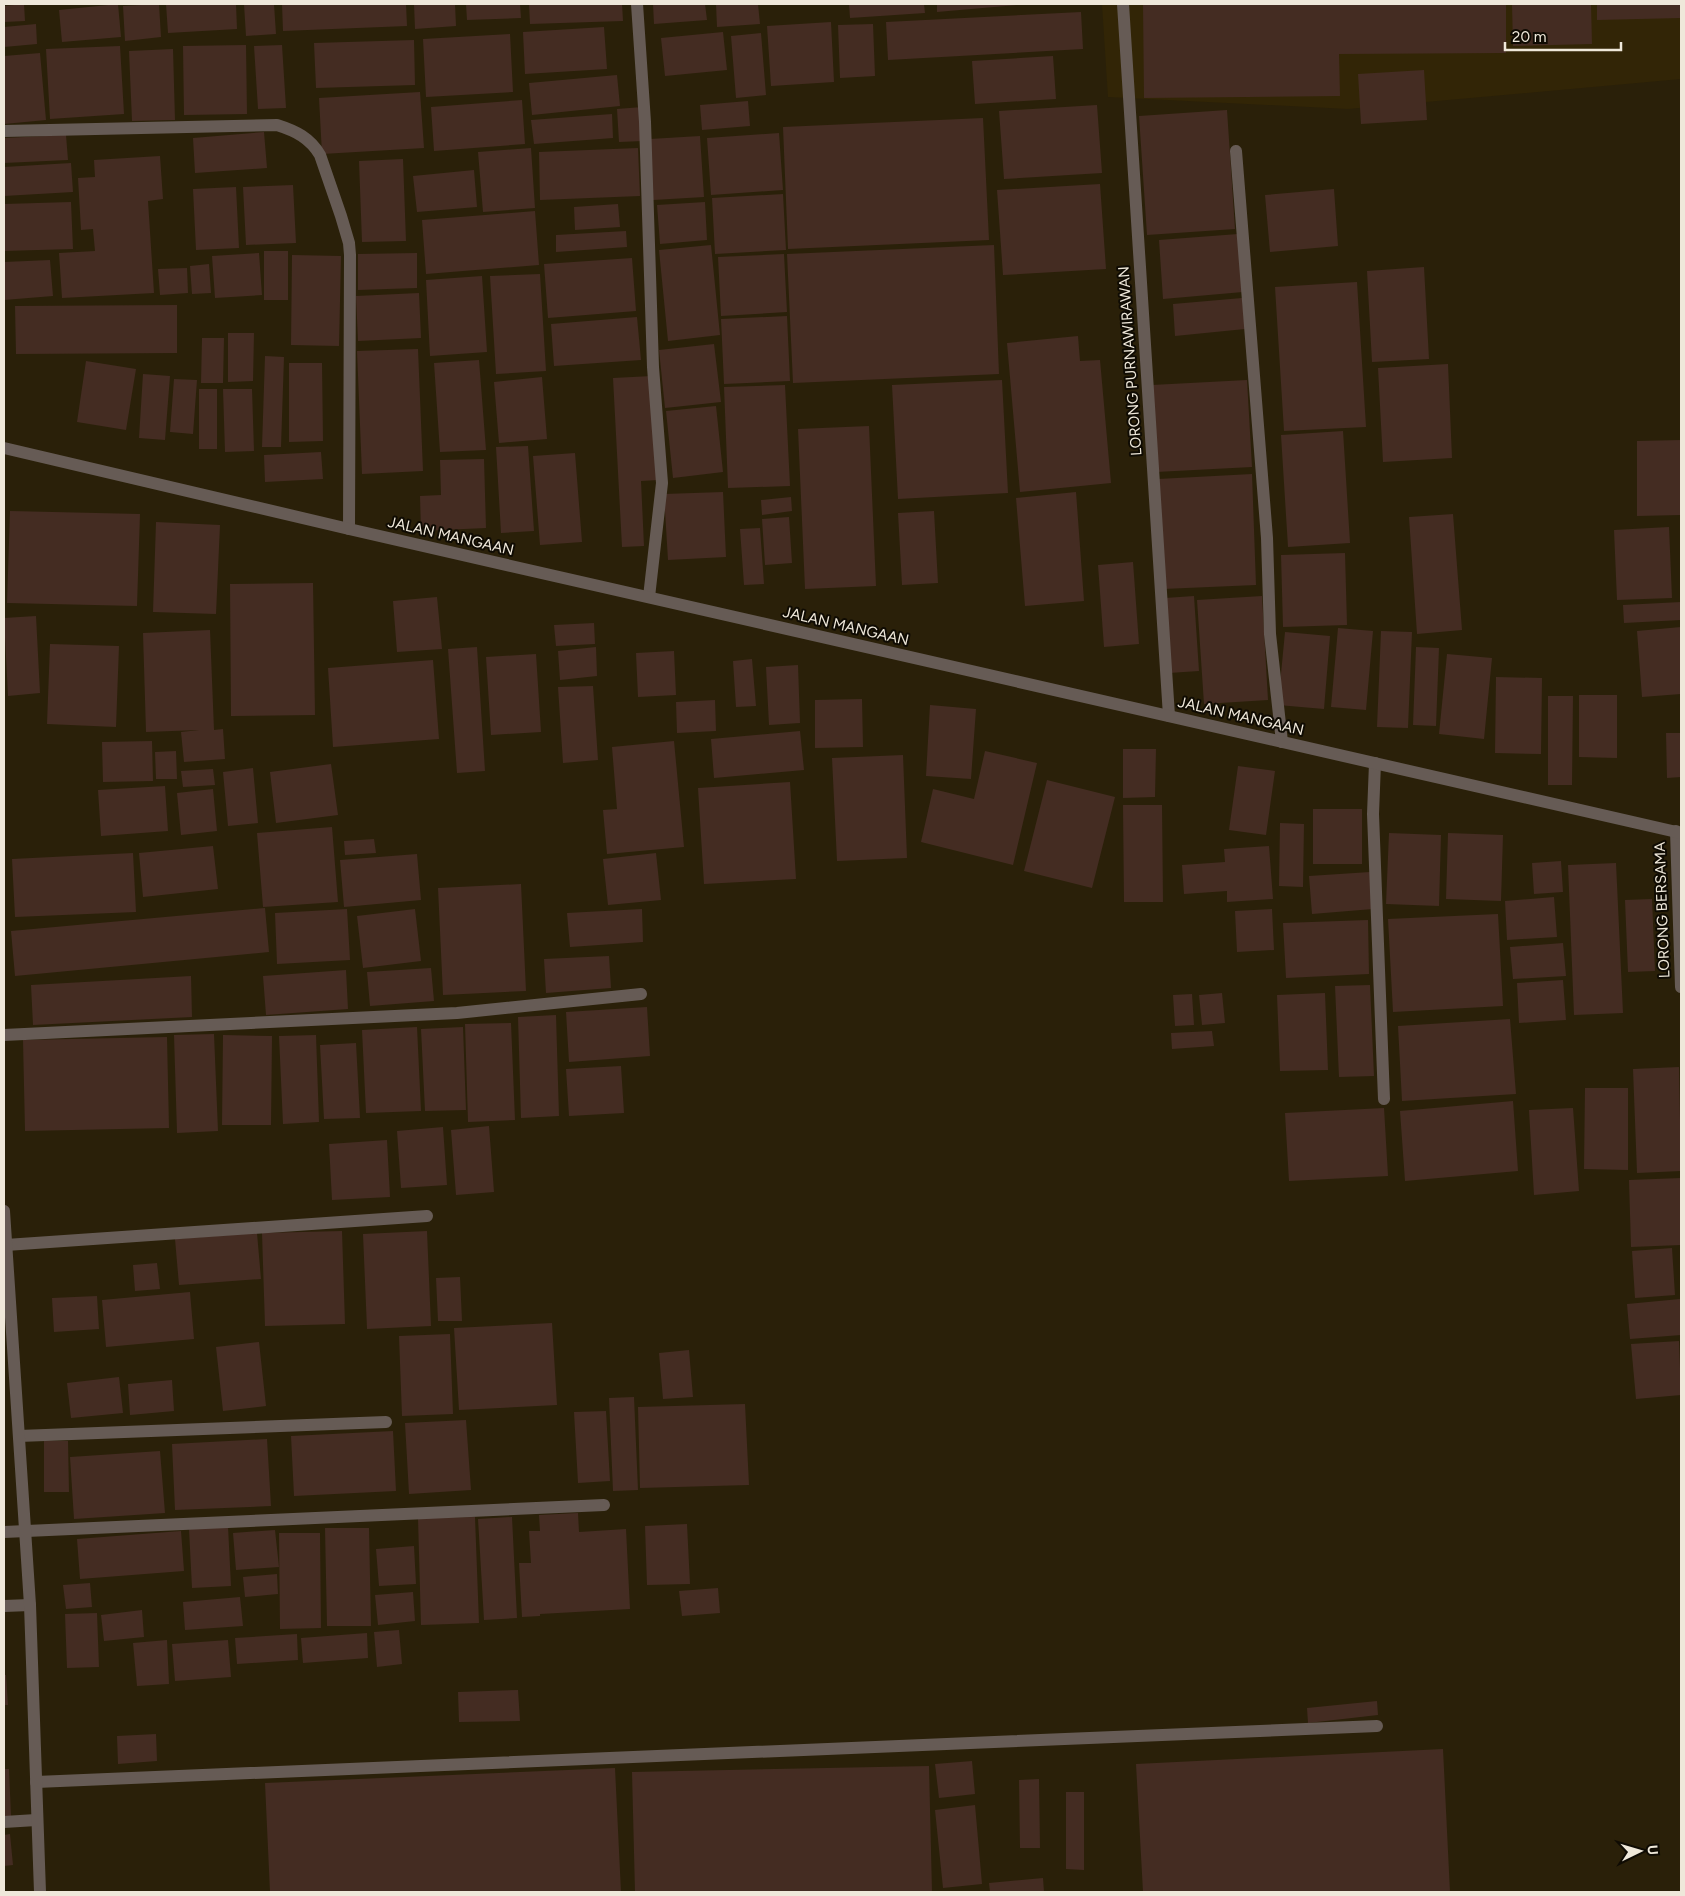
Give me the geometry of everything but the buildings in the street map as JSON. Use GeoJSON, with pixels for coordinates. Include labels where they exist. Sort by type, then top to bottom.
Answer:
{"type":"FeatureCollection","features":[{"type":"Feature","properties":{"kind":"street"},"geometry":{"type":"LineString","coordinates":[[637,4],[645,122],[653,367],[662,483],[649,598]]}},
{"type":"Feature","properties":{"kind":"street","name":"LORONG PURNAWIRAWAN"},"geometry":{"type":"LineString","coordinates":[[1123,4],[1169,716]]}},
{"type":"Feature","properties":{"kind":"street"},"geometry":{"type":"LineString","coordinates":[[4,131],[277,125],[294,130],[313,142],[320,155],[349,243],[349,529]]}},
{"type":"Feature","properties":{"kind":"street"},"geometry":{"type":"LineString","coordinates":[[1236,151],[1267,538],[1270,634],[1282,742]]}},
{"type":"Feature","properties":{"kind":"street","name":"JALAN MANGAAN"},"geometry":{"type":"LineString","coordinates":[[4,448],[649,598],[1679,832]]}},
{"type":"Feature","properties":{"kind":"street"},"geometry":{"type":"LineString","coordinates":[[1375,763],[1374,814],[1384,1099]]}},
{"type":"Feature","properties":{"kind":"street","name":"LORONG BERSAMA"},"geometry":{"type":"LineString","coordinates":[[1679,832],[1681,987]]}},
{"type":"Feature","properties":{"kind":"street"},"geometry":{"type":"LineString","coordinates":[[4,1035],[457,1013],[641,994]]}},
{"type":"Feature","properties":{"kind":"street"},"geometry":{"type":"LineString","coordinates":[[4,1211],[6,1296],[19,1436],[30,1605],[40,1892]]}},
{"type":"Feature","properties":{"kind":"street"},"geometry":{"type":"LineString","coordinates":[[6,1246],[427,1216]]}},
{"type":"Feature","properties":{"kind":"street"},"geometry":{"type":"LineString","coordinates":[[19,1436],[386,1422]]}},
{"type":"Feature","properties":{"kind":"street"},"geometry":{"type":"LineString","coordinates":[[4,1532],[604,1504]]}},
{"type":"Feature","properties":{"kind":"street"},"geometry":{"type":"LineString","coordinates":[[4,1606],[30,1605]]}},
{"type":"Feature","properties":{"kind":"street"},"geometry":{"type":"LineString","coordinates":[[36,1782],[1377,1726]]}},
{"type":"Feature","properties":{"kind":"street"},"geometry":{"type":"LineString","coordinates":[[4,1822],[36,1820]]}},
{"type":"Feature","properties":{"kind":"shaded area"},"geometry":{"type":"Polygon","coordinates":[[[1102,4],[1681,4],[1681,79],[1348,109],[1108,97],[1102,4]]]}}]}
